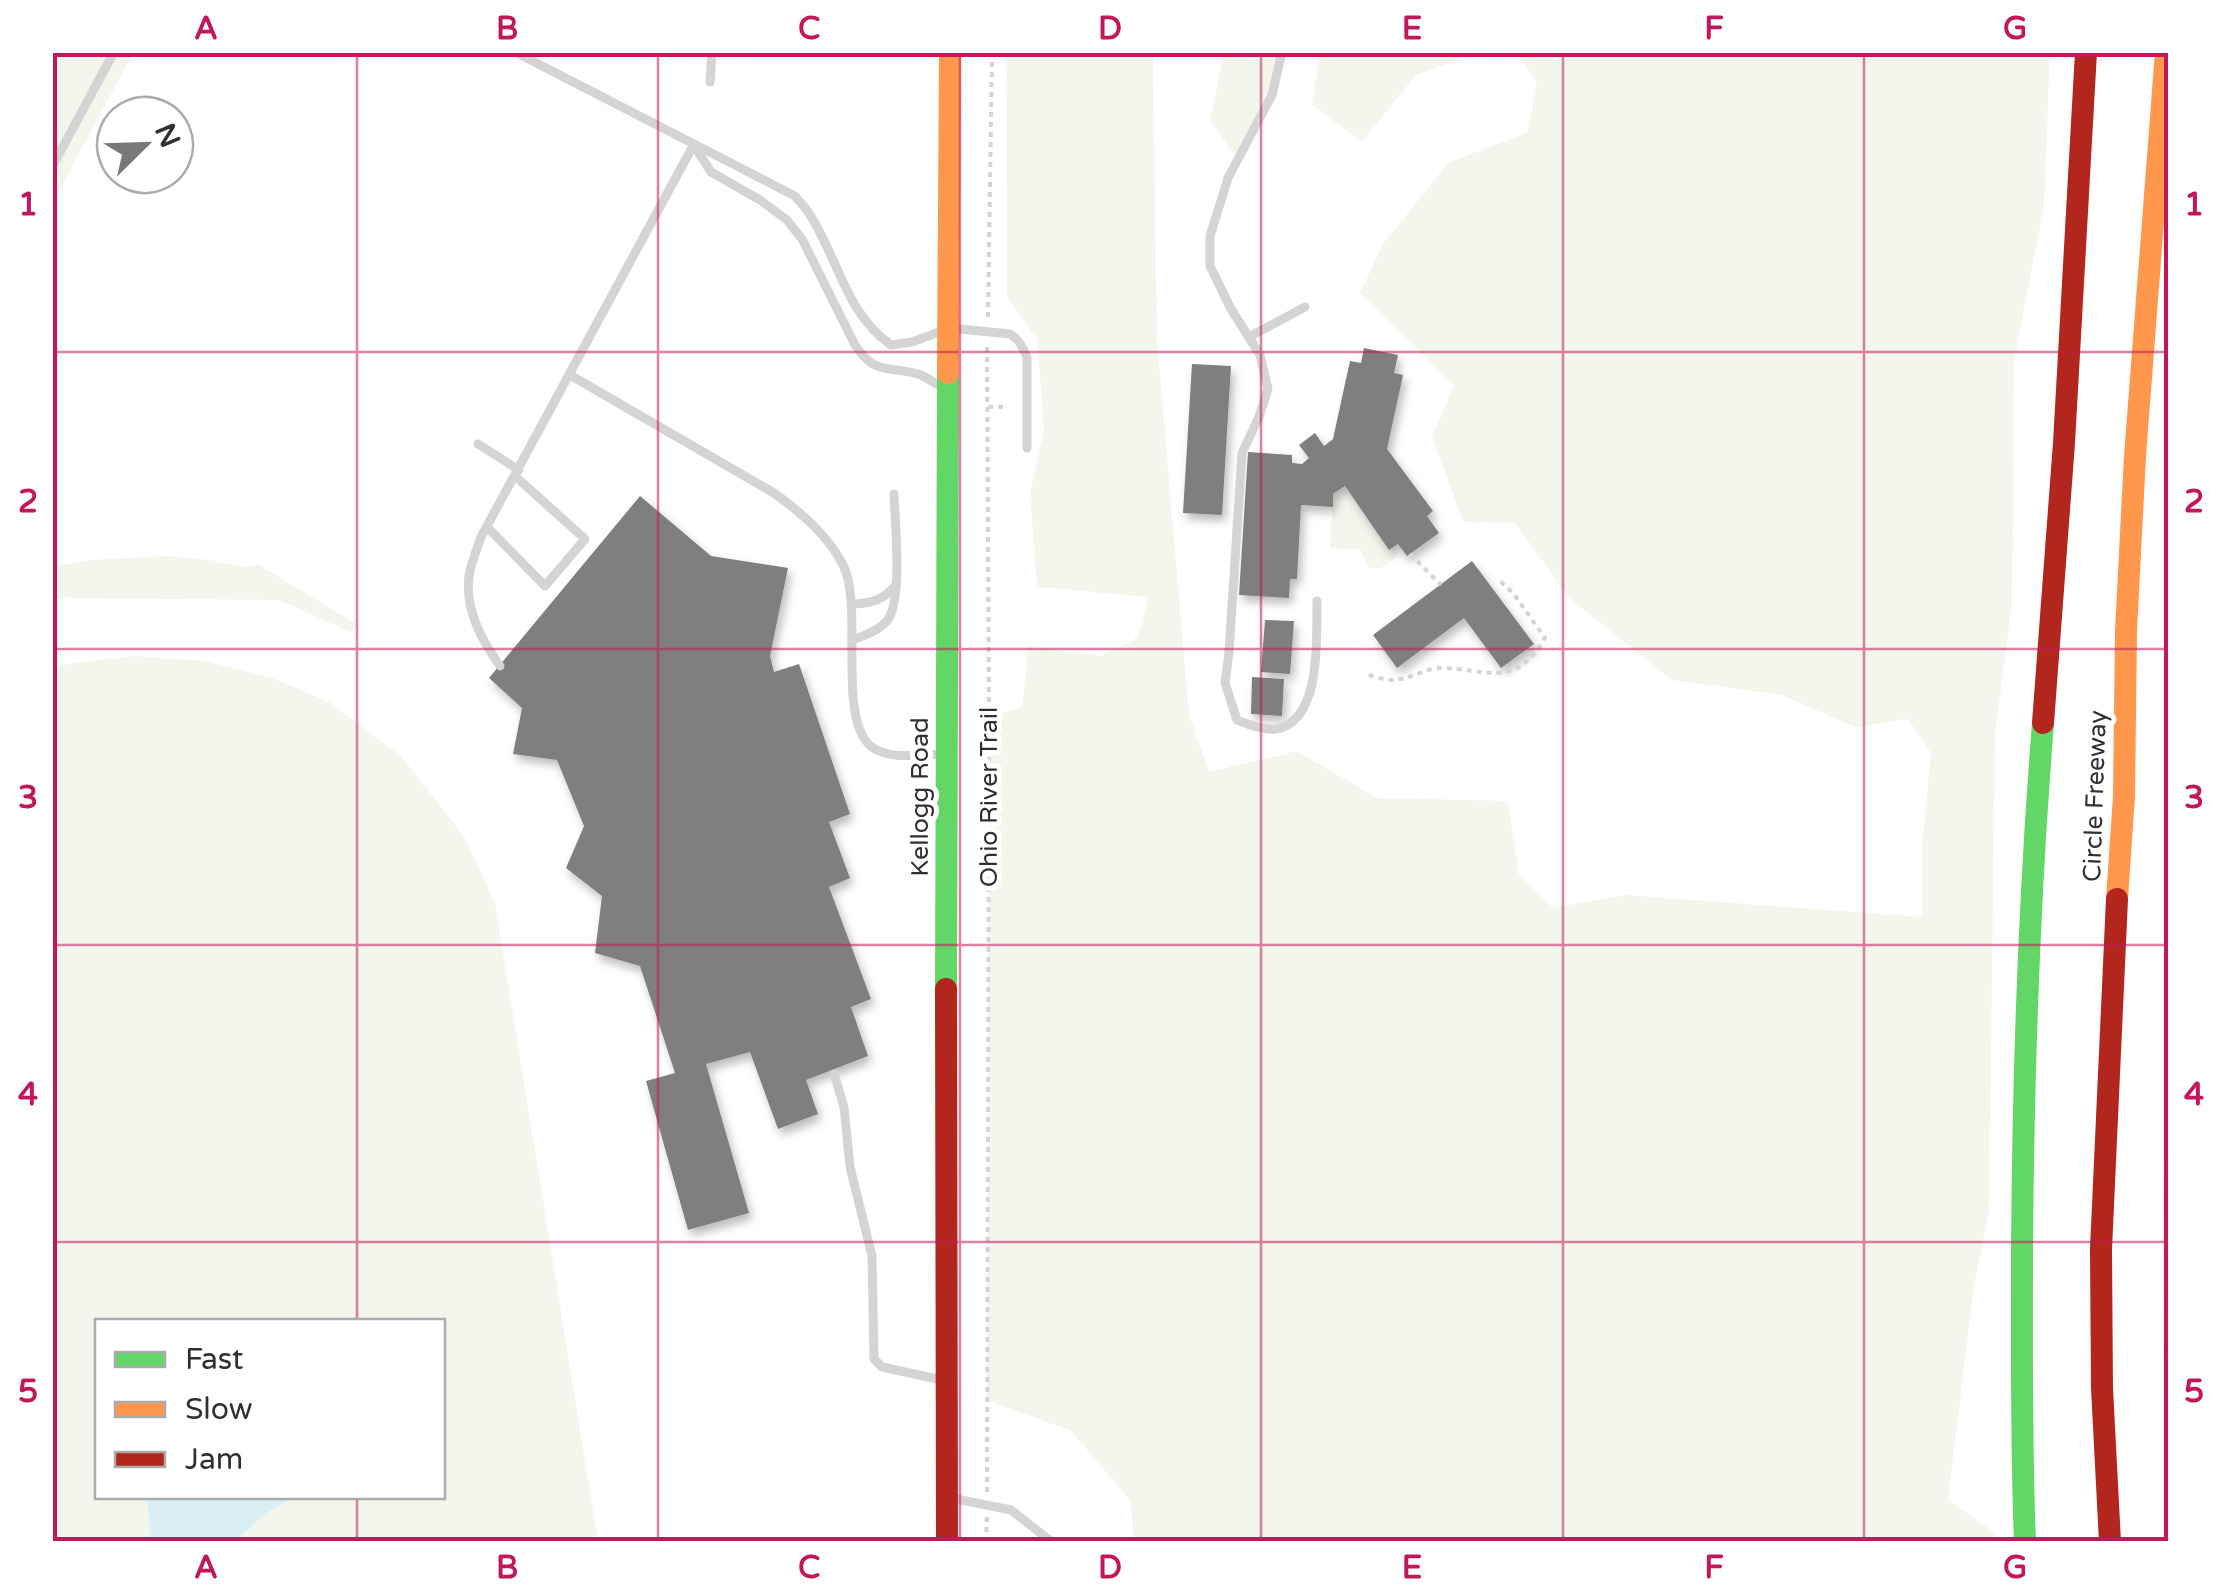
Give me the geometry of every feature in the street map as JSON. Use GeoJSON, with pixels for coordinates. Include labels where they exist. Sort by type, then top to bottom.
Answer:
{"type":"FeatureCollection","features":[{"type":"Feature","properties":{"kind":"main road","name":"Kellogg Road"},"geometry":{"type":"LineString","coordinates":[[947,1542],[950,52]]}},
{"type":"Feature","properties":{"kind":"main road"},"geometry":{"type":"LineString","coordinates":[[2026,1542],[2021,1445],[2023,1153],[2034,836],[2064,443],[2086,52]]}},
{"type":"Feature","properties":{"kind":"main road","name":"Circle Freeway"},"geometry":{"type":"LineString","coordinates":[[2110,1542],[2102,1388],[2101,1249],[2124,796],[2126,631],[2135,456],[2166,52]]}},
{"type":"Feature","properties":{"kind":"lane"},"geometry":{"type":"LineString","coordinates":[[52,166],[114,52]]}},
{"type":"Feature","properties":{"kind":"lane"},"geometry":{"type":"LineString","coordinates":[[516,52],[795,196],[811,216],[853,304],[874,333],[891,344],[912,342],[950,328],[1016,337],[1026,358],[1027,448]]}},
{"type":"Feature","properties":{"kind":"lane"},"geometry":{"type":"LineString","coordinates":[[710,82],[712,52]]}},
{"type":"Feature","properties":{"kind":"lane"},"geometry":{"type":"LineString","coordinates":[[1282,52],[1272,95],[1228,178],[1210,236],[1210,266],[1260,355],[1268,389],[1242,453],[1225,683],[1238,720],[1276,729],[1306,706],[1314,676],[1318,601]]}},
{"type":"Feature","properties":{"kind":"lane"},"geometry":{"type":"LineString","coordinates":[[500,666],[479,635],[471,608],[469,576],[481,537],[694,144]]}},
{"type":"Feature","properties":{"kind":"lane"},"geometry":{"type":"LineString","coordinates":[[694,144],[710,172],[760,200],[786,220],[802,239],[866,361],[879,368],[921,375],[950,392]]}},
{"type":"Feature","properties":{"kind":"lane"},"geometry":{"type":"LineString","coordinates":[[1249,337],[1305,307]]}},
{"type":"Feature","properties":{"kind":"lane"},"geometry":{"type":"LineString","coordinates":[[570,375],[800,512],[828,541],[844,565],[853,604],[853,697],[862,737],[872,748],[886,754],[946,754]]}},
{"type":"Feature","properties":{"kind":"lane"},"geometry":{"type":"LineString","coordinates":[[478,444],[517,473],[585,539],[546,586],[487,527]]}},
{"type":"Feature","properties":{"kind":"lane"},"geometry":{"type":"LineString","coordinates":[[852,640],[872,633],[888,620],[895,603],[894,494]]}},
{"type":"Feature","properties":{"kind":"lane"},"geometry":{"type":"LineString","coordinates":[[853,604],[871,604],[884,598],[896,585]]}},
{"type":"Feature","properties":{"kind":"lane"},"geometry":{"type":"LineString","coordinates":[[834,1074],[844,1106],[850,1168],[872,1256],[874,1358],[882,1367],[945,1380]]}},
{"type":"Feature","properties":{"kind":"lane"},"geometry":{"type":"LineString","coordinates":[[946,1497],[1012,1510],[1052,1542]]}},
{"type":"Feature","properties":{"kind":"path","name":"Ohio River Trail"},"geometry":{"type":"LineString","coordinates":[[986,1542],[992,52]]}},
{"type":"Feature","properties":{"kind":"path"},"geometry":{"type":"LineString","coordinates":[[988,407],[1003,406]]}},
{"type":"Feature","properties":{"kind":"path"},"geometry":{"type":"LineString","coordinates":[[1410,554],[1441,585]]}},
{"type":"Feature","properties":{"kind":"path"},"geometry":{"type":"LineString","coordinates":[[1369,675],[1394,680],[1437,668],[1508,672],[1536,652],[1545,638],[1500,582]]}},
{"type":"Feature","properties":{"kind":"shaded area"},"geometry":{"type":"Polygon","coordinates":[[[1320,52],[1476,53],[1415,76],[1362,142],[1312,105],[1320,52]]]}},
{"type":"Feature","properties":{"kind":"shaded area"},"geometry":{"type":"Polygon","coordinates":[[[53,53],[133,53],[110,95],[95,95],[95,124],[53,202],[53,53]]]}},
{"type":"Feature","properties":{"kind":"shaded area"},"geometry":{"type":"Polygon","coordinates":[[[1006,53],[1153,53],[1157,339],[1189,714],[1209,772],[1297,751],[1377,798],[1508,801],[1519,875],[1553,908],[1626,895],[1922,917],[1922,846],[1931,753],[1908,719],[1855,727],[1781,695],[1672,680],[1569,598],[1515,523],[1463,522],[1432,436],[1454,385],[1360,293],[1383,244],[1449,162],[1527,133],[1537,82],[1516,53],[2050,53],[2044,206],[2014,361],[2012,602],[1995,735],[1989,1212],[1974,1285],[1948,1499],[1996,1534],[1996,1541],[1133,1541],[1131,1501],[1071,1431],[987,1400],[989,717],[1022,707],[1029,646],[1102,656],[1138,637],[1149,597],[1037,587],[1030,494],[1044,428],[1037,339],[1007,298],[1006,53]]]}},
{"type":"Feature","properties":{"kind":"shaded area"},"geometry":{"type":"Polygon","coordinates":[[[1224,53],[1282,53],[1272,95],[1238,160],[1210,120],[1224,53]]]}},
{"type":"Feature","properties":{"kind":"shaded area"},"geometry":{"type":"Polygon","coordinates":[[[1345,487],[1389,550],[1394,547],[1398,556],[1381,568],[1369,568],[1360,550],[1330,548],[1333,494],[1345,487]]]}},
{"type":"Feature","properties":{"kind":"shaded area"},"geometry":{"type":"Polygon","coordinates":[[[167,556],[247,567],[258,564],[358,625],[350,632],[279,600],[53,600],[53,567],[90,560],[167,556]]]}},
{"type":"Feature","properties":{"kind":"shaded area"},"geometry":{"type":"Polygon","coordinates":[[[134,656],[206,661],[275,679],[329,702],[401,756],[464,836],[495,903],[598,1541],[53,1541],[52,669],[134,656]]]}},
{"type":"Feature","properties":{"kind":"shaded area"},"geometry":{"type":"Polygon","coordinates":[[[2168,1088],[2168,1541],[2165,1542],[2162,1186],[2168,1088]]]}},
{"type":"Feature","properties":{"kind":"shaded area"},"geometry":{"type":"Polygon","coordinates":[[[147,1499],[290,1499],[267,1512],[234,1542],[151,1541],[147,1499]]]}},
{"type":"Feature","properties":{"kind":"building"},"geometry":{"type":"Polygon","coordinates":[[[1364,348],[1398,355],[1394,373],[1403,375],[1387,449],[1433,511],[1427,516],[1439,533],[1407,556],[1398,544],[1389,550],[1345,486],[1333,494],[1333,507],[1301,505],[1297,579],[1290,579],[1289,598],[1239,595],[1248,452],[1292,455],[1292,463],[1302,464],[1309,458],[1299,445],[1315,433],[1324,446],[1333,439],[1350,361],[1361,363],[1364,348]]]}},
{"type":"Feature","properties":{"kind":"building"},"geometry":{"type":"Polygon","coordinates":[[[1192,364],[1231,366],[1222,515],[1183,513],[1192,364]]]}},
{"type":"Feature","properties":{"kind":"building"},"geometry":{"type":"Polygon","coordinates":[[[640,496],[711,556],[788,568],[770,656],[774,672],[799,664],[850,814],[829,822],[850,878],[829,887],[871,999],[851,1007],[868,1056],[806,1080],[818,1114],[778,1129],[750,1052],[706,1064],[749,1213],[688,1230],[646,1081],[675,1073],[640,966],[595,953],[602,896],[566,868],[584,826],[557,760],[513,754],[522,708],[489,678],[640,496]]]}},
{"type":"Feature","properties":{"kind":"building"},"geometry":{"type":"Polygon","coordinates":[[[1472,561],[1534,644],[1501,668],[1464,618],[1397,668],[1373,635],[1472,561]]]}},
{"type":"Feature","properties":{"kind":"building"},"geometry":{"type":"Polygon","coordinates":[[[1265,620],[1294,621],[1290,674],[1261,672],[1265,620]]]}},
{"type":"Feature","properties":{"kind":"building"},"geometry":{"type":"Polygon","coordinates":[[[1252,677],[1284,679],[1282,716],[1251,714],[1252,677]]]}},
{"type":"Feature","properties":{"kind":"traffic: fast"},"geometry":{"type":"LineString","coordinates":[[946,989],[948,373]]}},
{"type":"Feature","properties":{"kind":"traffic: fast"},"geometry":{"type":"LineString","coordinates":[[2025,1542],[2024,1121],[2030,921],[2043,723]]}},
{"type":"Feature","properties":{"kind":"traffic: slow"},"geometry":{"type":"LineString","coordinates":[[948,373],[950,52]]}},
{"type":"Feature","properties":{"kind":"traffic: slow"},"geometry":{"type":"LineString","coordinates":[[2117,899],[2135,456],[2166,52]]}},
{"type":"Feature","properties":{"kind":"traffic: jam"},"geometry":{"type":"LineString","coordinates":[[2043,723],[2064,443],[2086,52]]}},
{"type":"Feature","properties":{"kind":"traffic: jam"},"geometry":{"type":"LineString","coordinates":[[2110,1542],[2102,1388],[2101,1249],[2117,899]]}},
{"type":"Feature","properties":{"kind":"traffic: jam"},"geometry":{"type":"LineString","coordinates":[[946,989],[947,1542]]}}]}
